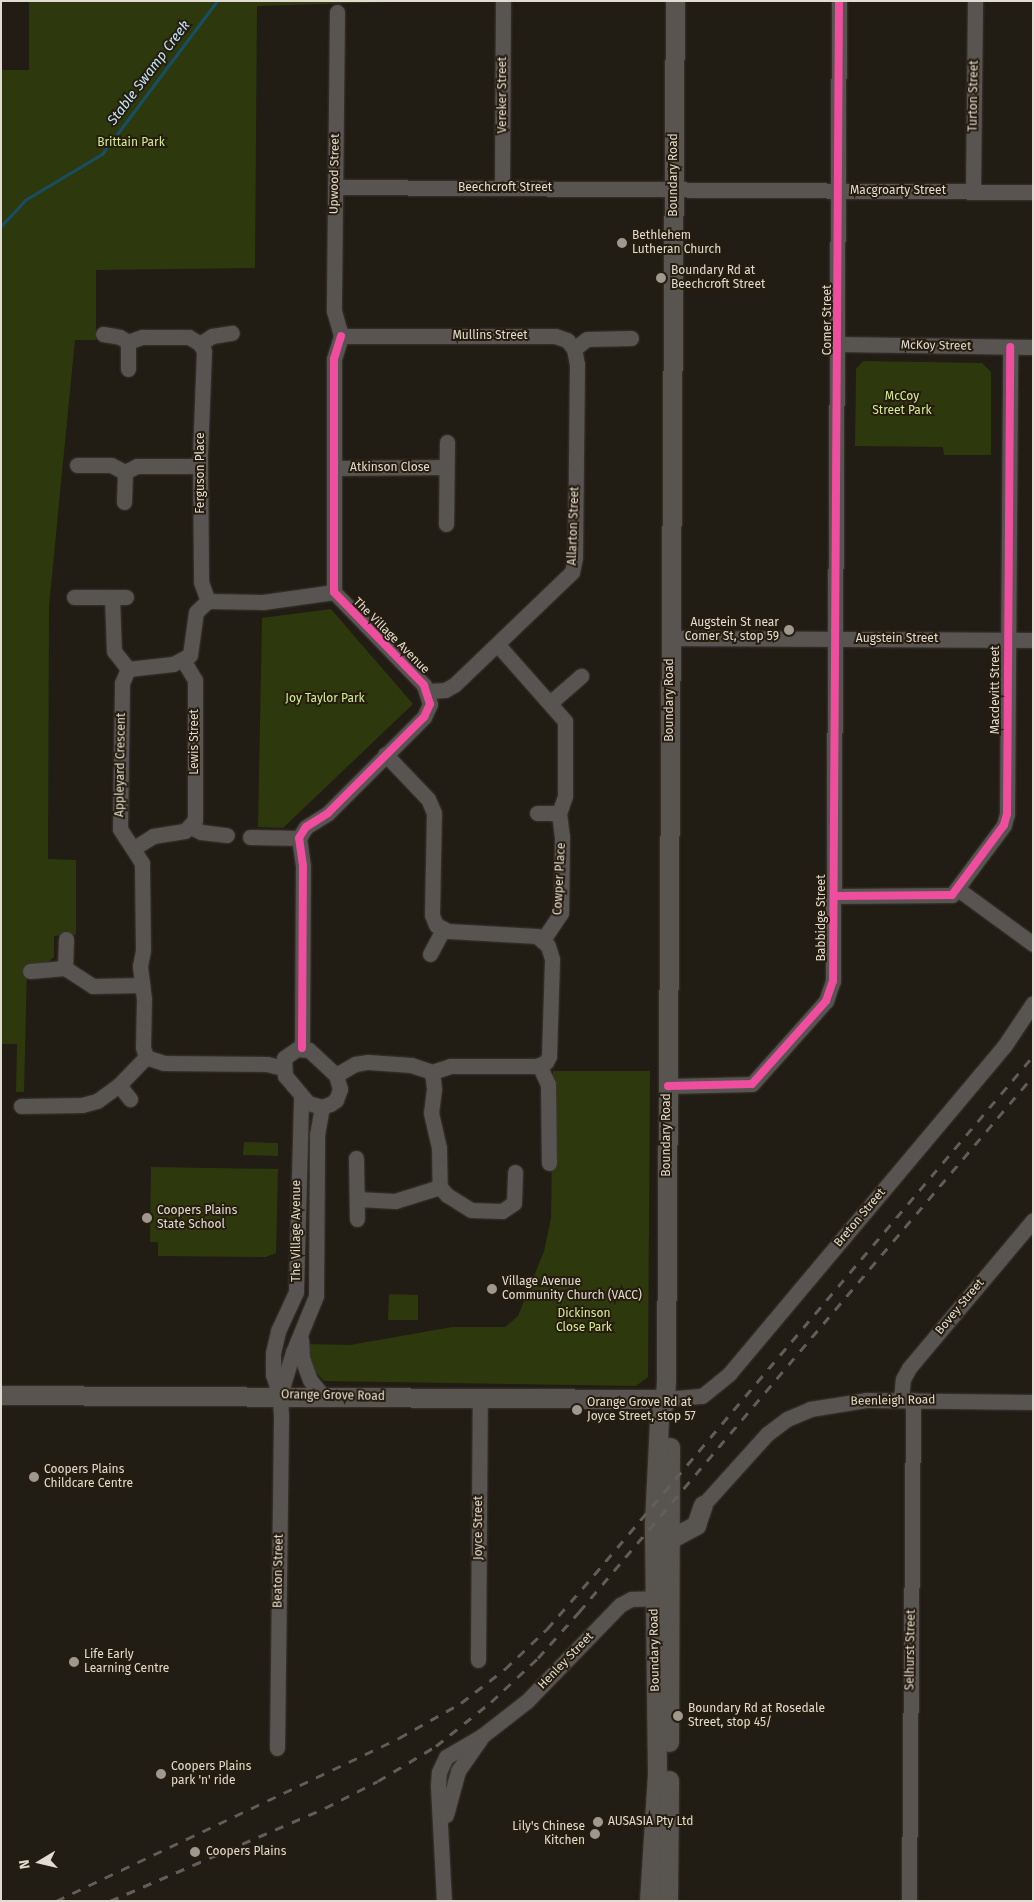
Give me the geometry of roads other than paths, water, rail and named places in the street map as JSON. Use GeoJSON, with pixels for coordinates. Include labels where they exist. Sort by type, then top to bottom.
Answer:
{"type":"FeatureCollection","features":[{"type":"Feature","properties":{"kind":"main road","name":"Boundary Road"},"geometry":{"type":"LineString","coordinates":[[649,1901],[657,1775],[654,1598],[659,1420],[665,1399],[675,1]]}},
{"type":"Feature","properties":{"kind":"main road","name":"Orange Grove Road"},"geometry":{"type":"LineString","coordinates":[[1,1395],[280,1395],[665,1399]]}},
{"type":"Feature","properties":{"kind":"main road","name":"Boundary Road"},"geometry":{"type":"LineString","coordinates":[[665,1399],[671,1420],[668,1901]]}},
{"type":"Feature","properties":{"kind":"main road"},"geometry":{"type":"LineString","coordinates":[[670,1538],[696,1525],[703,1505]]}},
{"type":"Feature","properties":{"kind":"street","name":"Vereker Street"},"geometry":{"type":"LineString","coordinates":[[502,188],[503,1]]}},
{"type":"Feature","properties":{"kind":"street","name":"Comer Street"},"geometry":{"type":"LineString","coordinates":[[836,638],[840,191],[839,1]]}},
{"type":"Feature","properties":{"kind":"street","name":"Turton Street"},"geometry":{"type":"LineString","coordinates":[[973,192],[975,1]]}},
{"type":"Feature","properties":{"kind":"street","name":"Upwood Street"},"geometry":{"type":"LineString","coordinates":[[337,12],[334,312],[341,336]]}},
{"type":"Feature","properties":{"kind":"street","name":"Beechcroft Street"},"geometry":{"type":"LineString","coordinates":[[336,187],[674,190]]}},
{"type":"Feature","properties":{"kind":"street","name":"Macgroarty Street"},"geometry":{"type":"LineString","coordinates":[[674,190],[1033,192]]}},
{"type":"Feature","properties":{"kind":"street"},"geometry":{"type":"LineString","coordinates":[[128,342],[142,337],[189,337],[200,344],[212,336],[232,333]]}},
{"type":"Feature","properties":{"kind":"street"},"geometry":{"type":"LineString","coordinates":[[103,334],[120,337],[128,342]]}},
{"type":"Feature","properties":{"kind":"street","name":"Mullins Street"},"geometry":{"type":"LineString","coordinates":[[341,336],[555,336],[567,340],[574,349]]}},
{"type":"Feature","properties":{"kind":"street"},"geometry":{"type":"LineString","coordinates":[[74,597],[119,597],[114,650],[128,669],[183,660],[190,655],[196,612],[208,601],[263,602],[334,592],[334,359],[341,336]]}},
{"type":"Feature","properties":{"kind":"street"},"geometry":{"type":"LineString","coordinates":[[574,349],[587,339],[630,338]]}},
{"type":"Feature","properties":{"kind":"street"},"geometry":{"type":"LineString","coordinates":[[128,342],[128,369]]}},
{"type":"Feature","properties":{"kind":"street","name":"Ferguson Place"},"geometry":{"type":"LineString","coordinates":[[200,344],[204,352],[200,466],[201,582],[208,601]]}},
{"type":"Feature","properties":{"kind":"street","name":"McKoy Street"},"geometry":{"type":"LineString","coordinates":[[839,344],[1033,347]]}},
{"type":"Feature","properties":{"kind":"street","name":"Macdevitt Street"},"geometry":{"type":"LineString","coordinates":[[959,890],[1004,825],[1007,814],[1010,347]]}},
{"type":"Feature","properties":{"kind":"street","name":"Allarton Street"},"geometry":{"type":"LineString","coordinates":[[428,691],[448,688],[498,646],[543,602],[554,585],[566,578],[574,566],[577,364],[574,349]]}},
{"type":"Feature","properties":{"kind":"street","name":"Atkinson Close"},"geometry":{"type":"LineString","coordinates":[[446,442],[446,524]]}},
{"type":"Feature","properties":{"kind":"street"},"geometry":{"type":"LineString","coordinates":[[77,465],[111,466],[124,472],[137,466],[200,466]]}},
{"type":"Feature","properties":{"kind":"street","name":"Atkinson Close"},"geometry":{"type":"LineString","coordinates":[[334,468],[446,467]]}},
{"type":"Feature","properties":{"kind":"street"},"geometry":{"type":"LineString","coordinates":[[124,472],[124,502]]}},
{"type":"Feature","properties":{"kind":"street","name":"The Village Avenue"},"geometry":{"type":"LineString","coordinates":[[299,838],[306,826],[328,813],[427,712],[428,691],[334,592]]}},
{"type":"Feature","properties":{"kind":"street","name":"Augstein Street"},"geometry":{"type":"LineString","coordinates":[[670,638],[1033,640]]}},
{"type":"Feature","properties":{"kind":"street","name":"Babbidge Street"},"geometry":{"type":"LineString","coordinates":[[668,1086],[742,1085],[759,1078],[831,991],[834,896],[836,638]]}},
{"type":"Feature","properties":{"kind":"street","name":"Cowper Place"},"geometry":{"type":"LineString","coordinates":[[498,646],[563,716],[566,729],[565,796],[558,813],[562,836],[561,914],[543,940]]}},
{"type":"Feature","properties":{"kind":"street","name":"Lewis Street"},"geometry":{"type":"LineString","coordinates":[[183,660],[195,680],[195,820],[191,827]]}},
{"type":"Feature","properties":{"kind":"street","name":"Appleyard Crescent"},"geometry":{"type":"LineString","coordinates":[[128,669],[122,683],[119,822],[122,837],[134,848],[142,863],[143,1047],[146,1057]]}},
{"type":"Feature","properties":{"kind":"street"},"geometry":{"type":"LineString","coordinates":[[551,702],[581,676]]}},
{"type":"Feature","properties":{"kind":"street"},"geometry":{"type":"LineString","coordinates":[[336,1075],[356,1064],[368,1062],[411,1065],[432,1072],[450,1066],[539,1065],[549,1056],[552,959],[543,940],[529,935],[443,930],[436,925],[432,915],[436,831],[432,807],[385,754]]}},
{"type":"Feature","properties":{"kind":"street"},"geometry":{"type":"LineString","coordinates":[[537,813],[558,813]]}},
{"type":"Feature","properties":{"kind":"street"},"geometry":{"type":"LineString","coordinates":[[134,848],[153,836],[172,835],[191,827],[202,832],[226,835]]}},
{"type":"Feature","properties":{"kind":"street"},"geometry":{"type":"LineString","coordinates":[[250,838],[299,838],[303,866],[302,1048]]}},
{"type":"Feature","properties":{"kind":"street"},"geometry":{"type":"LineString","coordinates":[[834,896],[936,898],[952,895],[959,890],[1033,944]]}},
{"type":"Feature","properties":{"kind":"street"},"geometry":{"type":"LineString","coordinates":[[430,954],[443,930]]}},
{"type":"Feature","properties":{"kind":"street"},"geometry":{"type":"LineString","coordinates":[[65,968],[66,939]]}},
{"type":"Feature","properties":{"kind":"street"},"geometry":{"type":"LineString","coordinates":[[30,971],[65,968],[93,986],[142,985]]}},
{"type":"Feature","properties":{"kind":"street","name":"Breton Street"},"geometry":{"type":"LineString","coordinates":[[665,1399],[702,1396],[729,1374],[1004,1046],[1033,1003]]}},
{"type":"Feature","properties":{"kind":"street"},"geometry":{"type":"LineString","coordinates":[[302,1048],[309,1050],[336,1075],[340,1089],[337,1097],[322,1107],[308,1103],[285,1076],[283,1068],[287,1053],[302,1048]]}},
{"type":"Feature","properties":{"kind":"street"},"geometry":{"type":"LineString","coordinates":[[21,1106],[82,1105],[97,1101],[119,1085],[146,1057],[164,1063],[267,1064],[283,1068]]}},
{"type":"Feature","properties":{"kind":"street"},"geometry":{"type":"LineString","coordinates":[[539,1065],[548,1084],[548,1163]]}},
{"type":"Feature","properties":{"kind":"street"},"geometry":{"type":"LineString","coordinates":[[432,1072],[434,1089],[431,1112],[439,1148],[440,1187],[447,1195],[471,1210],[502,1211],[514,1203],[515,1172]]}},
{"type":"Feature","properties":{"kind":"street"},"geometry":{"type":"LineString","coordinates":[[119,1085],[130,1099]]}},
{"type":"Feature","properties":{"kind":"street","name":"The Village Avenue"},"geometry":{"type":"LineString","coordinates":[[280,1395],[273,1375],[273,1353],[278,1331],[296,1292],[298,1277],[297,1152],[301,1096]]}},
{"type":"Feature","properties":{"kind":"street","name":"The Village Avenue"},"geometry":{"type":"LineString","coordinates":[[280,1395],[293,1352],[301,1337],[316,1296],[317,1135],[322,1107]]}},
{"type":"Feature","properties":{"kind":"street"},"geometry":{"type":"LineString","coordinates":[[356,1158],[357,1219]]}},
{"type":"Feature","properties":{"kind":"street"},"geometry":{"type":"LineString","coordinates":[[357,1199],[395,1201],[440,1187]]}},
{"type":"Feature","properties":{"kind":"street","name":"Bovey Street"},"geometry":{"type":"LineString","coordinates":[[907,1400],[903,1379],[909,1368],[1033,1220]]}},
{"type":"Feature","properties":{"kind":"street"},"geometry":{"type":"LineString","coordinates":[[301,1337],[302,1358],[310,1380],[323,1396]]}},
{"type":"Feature","properties":{"kind":"street","name":"Beaton Street"},"geometry":{"type":"LineString","coordinates":[[277,1748],[280,1395]]}},
{"type":"Feature","properties":{"kind":"street","name":"Joyce Street"},"geometry":{"type":"LineString","coordinates":[[478,1660],[480,1397]]}},
{"type":"Feature","properties":{"kind":"street","name":"Beenleigh Road"},"geometry":{"type":"LineString","coordinates":[[703,1505],[767,1434],[787,1419],[837,1403],[907,1400],[1033,1402]]}},
{"type":"Feature","properties":{"kind":"street","name":"Selhurst Street"},"geometry":{"type":"LineString","coordinates":[[907,1400],[909,1901]]}},
{"type":"Feature","properties":{"kind":"street","name":"Henley Street"},"geometry":{"type":"LineString","coordinates":[[444,1901],[443,1825],[439,1811],[441,1767],[450,1754],[482,1736],[526,1701],[620,1605],[630,1599],[654,1598]]}},
{"type":"Feature","properties":{"kind":"waterway","name":"Stable Swamp Creek"},"geometry":{"type":"LineString","coordinates":[[1,226],[25,200],[102,154],[217,1]]}},
{"type":"Feature","properties":{"kind":"railway"},"geometry":{"type":"LineString","coordinates":[[56,1901],[399,1738],[461,1703],[505,1669],[547,1629],[594,1575],[1033,1056]]}},
{"type":"Feature","properties":{"kind":"railway"},"geometry":{"type":"LineString","coordinates":[[110,1901],[325,1808],[378,1781],[436,1746],[491,1702],[538,1658],[579,1612],[1033,1076]]}},
{"type":"Feature","properties":{"kind":"place","name":"Bethlehem Lutheran Church"},"geometry":{"type":"Point","coordinates":[622,243]}},
{"type":"Feature","properties":{"kind":"place","name":"Boundary Rd at Beechcroft Street"},"geometry":{"type":"Point","coordinates":[661,278]}},
{"type":"Feature","properties":{"kind":"place","name":"Augstein St near Comer St, stop 59"},"geometry":{"type":"Point","coordinates":[789,630]}},
{"type":"Feature","properties":{"kind":"place","name":"Coopers Plains State School"},"geometry":{"type":"Point","coordinates":[147,1218]}},
{"type":"Feature","properties":{"kind":"place","name":"Village Avenue Community Church (VACC)"},"geometry":{"type":"Point","coordinates":[492,1289]}},
{"type":"Feature","properties":{"kind":"place","name":"Orange Grove Rd at Joyce Street, stop 57"},"geometry":{"type":"Point","coordinates":[577,1410]}},
{"type":"Feature","properties":{"kind":"place","name":"Coopers Plains Childcare Centre"},"geometry":{"type":"Point","coordinates":[34,1477]}},
{"type":"Feature","properties":{"kind":"place","name":"Life Early Learning Centre"},"geometry":{"type":"Point","coordinates":[74,1662]}},
{"type":"Feature","properties":{"kind":"place","name":"Boundary Rd at Rosedale Street, stop 45/"},"geometry":{"type":"Point","coordinates":[678,1716]}},
{"type":"Feature","properties":{"kind":"place","name":"Coopers Plains park 'n' ride"},"geometry":{"type":"Point","coordinates":[161,1774]}},
{"type":"Feature","properties":{"kind":"place","name":"AUSASIA Pty Ltd"},"geometry":{"type":"Point","coordinates":[598,1822]}},
{"type":"Feature","properties":{"kind":"place","name":"Lily's Chinese Kitchen"},"geometry":{"type":"Point","coordinates":[595,1834]}},
{"type":"Feature","properties":{"kind":"place","name":"Coopers Plains"},"geometry":{"type":"Point","coordinates":[195,1852]}},
{"type":"Feature","properties":{"kind":"park label","name":"Brittain Park"},"geometry":{"type":"Point","coordinates":[131,143]}},
{"type":"Feature","properties":{"kind":"park label","name":"McCoy Street Park"},"geometry":{"type":"Point","coordinates":[902,404]}},
{"type":"Feature","properties":{"kind":"park label","name":"Joy Taylor Park"},"geometry":{"type":"Point","coordinates":[325,699]}},
{"type":"Feature","properties":{"kind":"park label","name":"Dickinson Close Park"},"geometry":{"type":"Point","coordinates":[584,1321]}}]}
